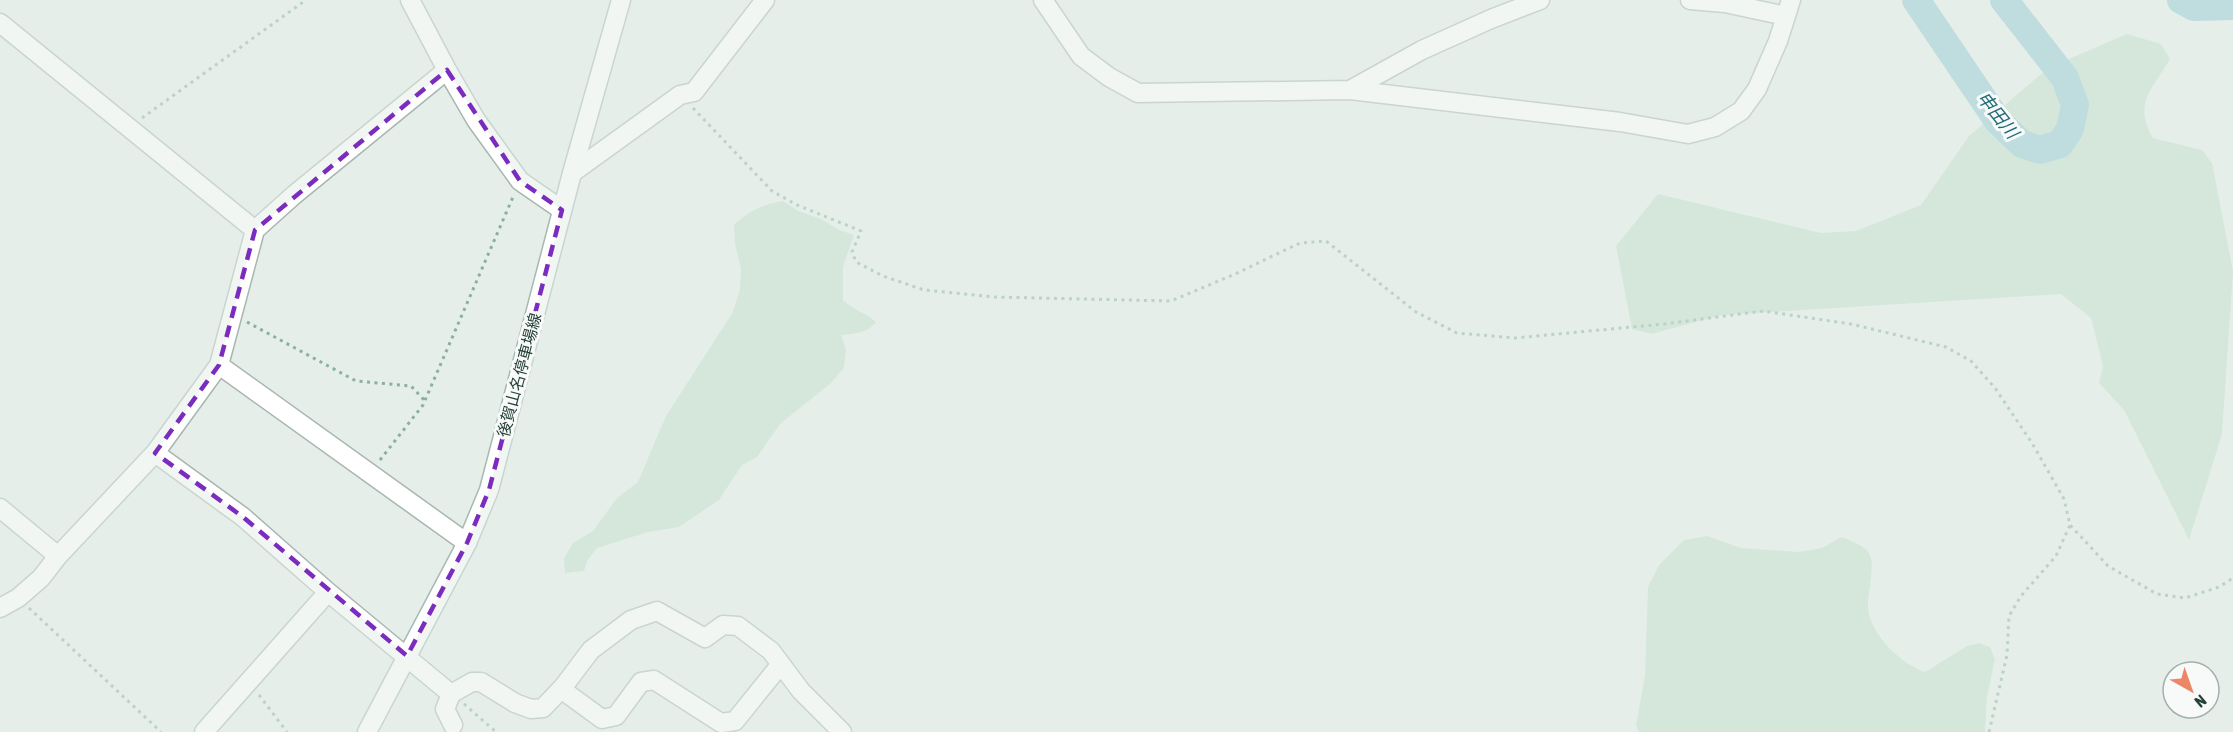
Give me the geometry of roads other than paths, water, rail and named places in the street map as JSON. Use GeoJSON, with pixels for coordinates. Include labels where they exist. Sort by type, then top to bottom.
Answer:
{"type":"FeatureCollection","features":[{"type":"Feature","properties":{"kind":"street"},"geometry":{"type":"LineString","coordinates":[[410,0],[476,120],[520,181],[562,210]]}},
{"type":"Feature","properties":{"kind":"street","name":"後賀山名停車場線"},"geometry":{"type":"LineString","coordinates":[[367,732],[467,543],[489,490],[562,210],[621,0]]}},
{"type":"Feature","properties":{"kind":"street"},"geometry":{"type":"LineString","coordinates":[[572,173],[681,95],[693,92],[765,0]]}},
{"type":"Feature","properties":{"kind":"street"},"geometry":{"type":"LineString","coordinates":[[1042,0],[1081,56],[1109,77],[1138,93],[1350,90],[1620,122],[1688,134],[1715,127],[1741,111],[1757,89],[1778,41],[1788,8],[1690,0]]}},
{"type":"Feature","properties":{"kind":"street"},"geometry":{"type":"LineString","coordinates":[[1350,90],[1422,50],[1540,0]]}},
{"type":"Feature","properties":{"kind":"street"},"geometry":{"type":"LineString","coordinates":[[0,23],[255,230]]}},
{"type":"Feature","properties":{"kind":"street"},"geometry":{"type":"LineString","coordinates":[[0,608],[18,598],[41,578],[58,556],[155,453],[219,365],[255,230],[294,195],[447,70]]}},
{"type":"Feature","properties":{"kind":"street"},"geometry":{"type":"LineString","coordinates":[[219,365],[467,543]]}},
{"type":"Feature","properties":{"kind":"street"},"geometry":{"type":"LineString","coordinates":[[155,453],[243,517],[328,592],[456,697]]}},
{"type":"Feature","properties":{"kind":"street"},"geometry":{"type":"LineString","coordinates":[[0,508],[58,556]]}},
{"type":"Feature","properties":{"kind":"street"},"geometry":{"type":"LineString","coordinates":[[204,732],[328,592]]}},
{"type":"Feature","properties":{"kind":"street"},"geometry":{"type":"LineString","coordinates":[[453,725],[445,709],[472,682],[481,682],[531,709],[543,708],[591,650],[631,620],[657,611],[705,638],[723,626],[738,626],[771,651],[801,691],[842,732]]}},
{"type":"Feature","properties":{"kind":"street"},"geometry":{"type":"LineString","coordinates":[[561,689],[602,719],[616,716],[640,682],[654,680],[721,723],[735,721],[781,664]]}},
{"type":"Feature","properties":{"kind":"waterway","name":"申田川"},"geometry":{"type":"LineString","coordinates":[[1916,0],[1998,121],[2022,144],[2040,150],[2060,144],[2070,129],[2075,105],[2065,78],[2004,0]]}},
{"type":"Feature","properties":{"kind":"waterway","name":"申田川"},"geometry":{"type":"LineString","coordinates":[[2181,0],[2194,7],[2233,6]]}}]}
